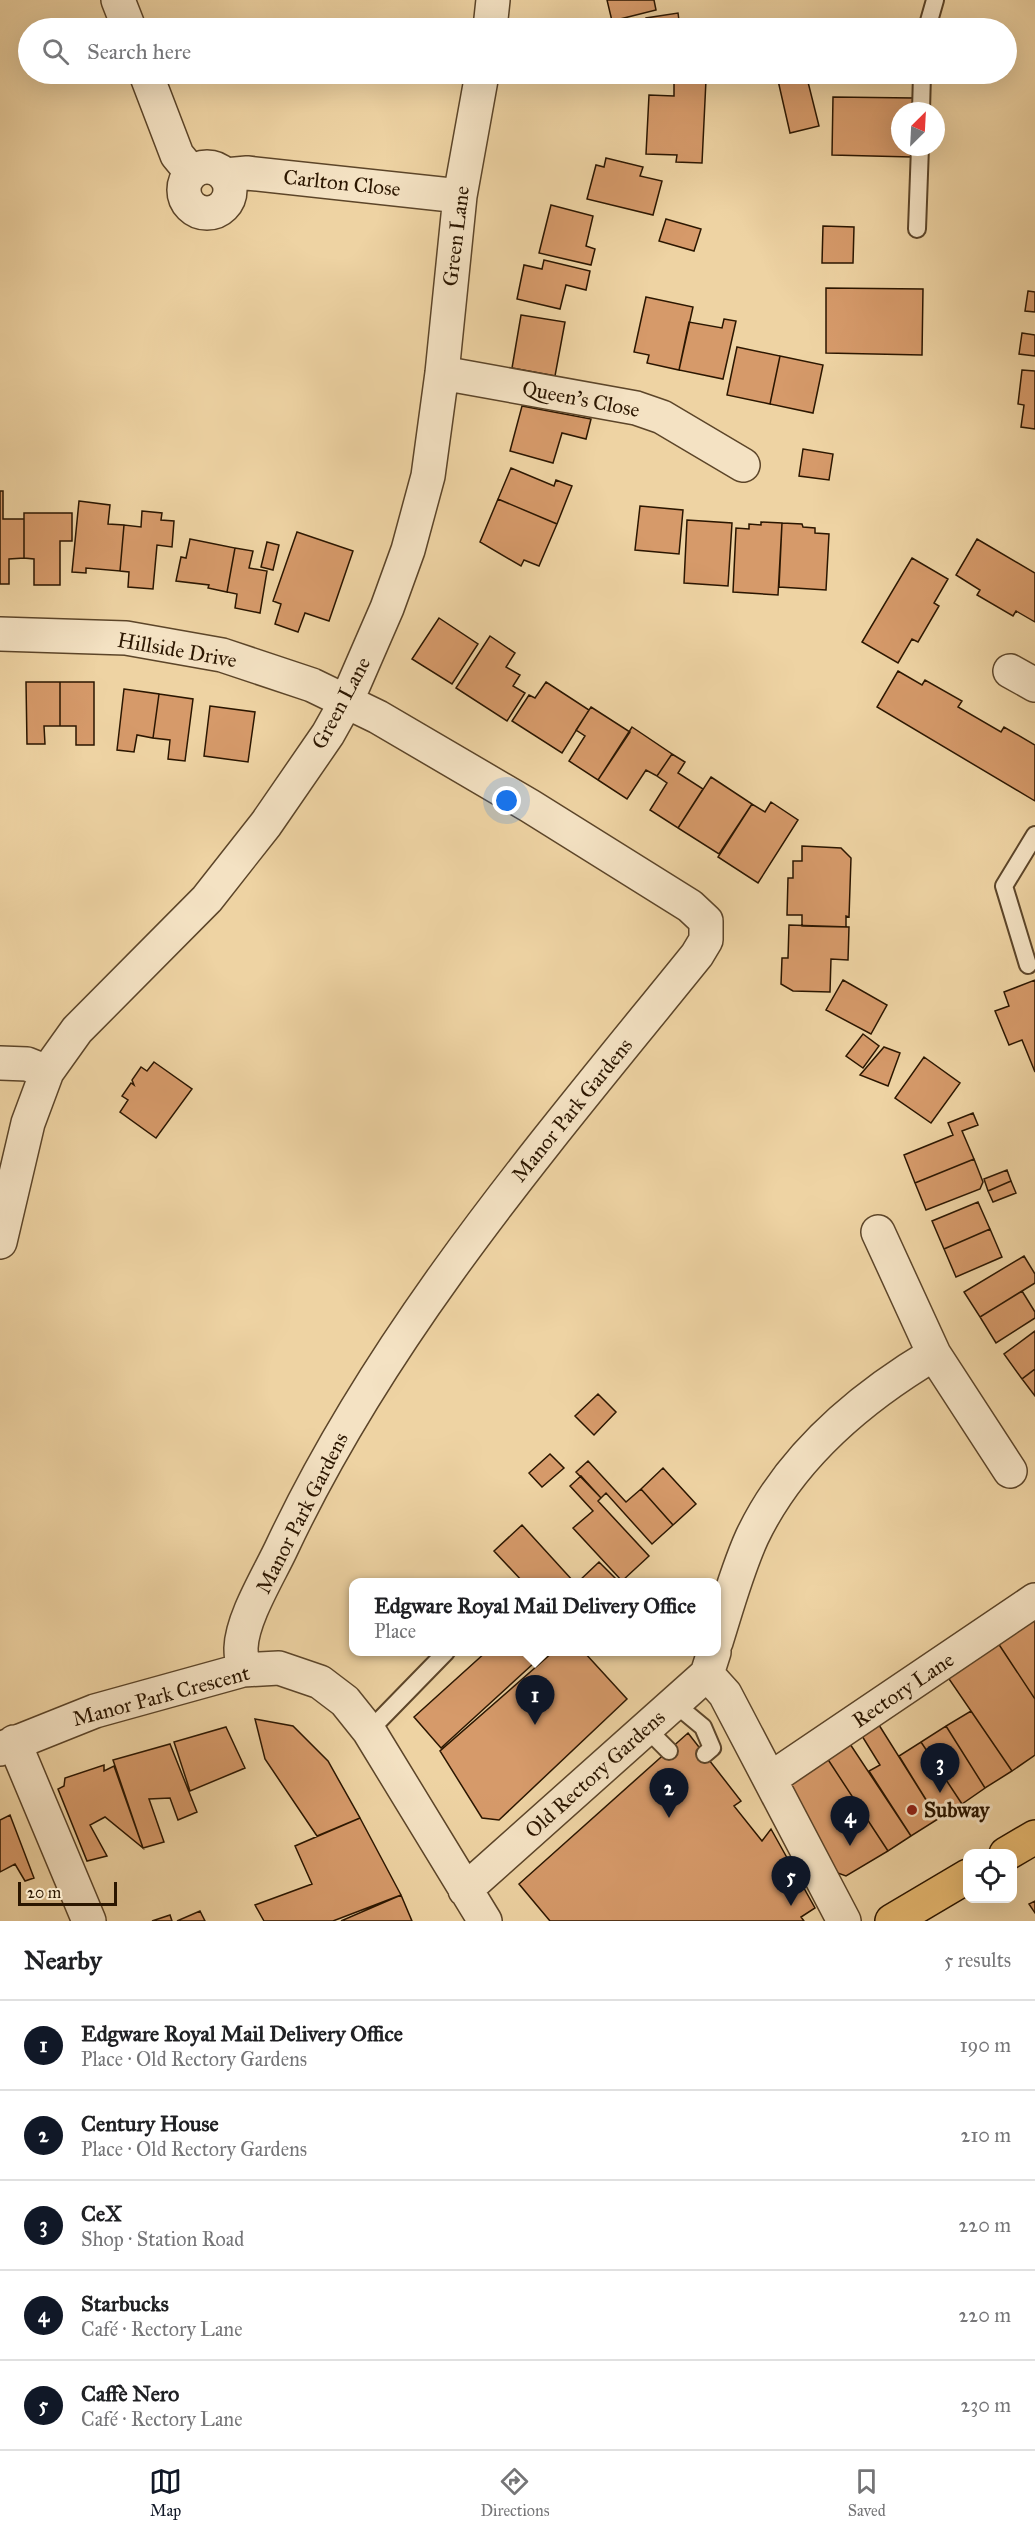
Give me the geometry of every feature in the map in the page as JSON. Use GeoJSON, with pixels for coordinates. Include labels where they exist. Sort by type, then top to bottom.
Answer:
{"type":"FeatureCollection","features":[{"type":"Feature","properties":{"kind":"main road"},"geometry":{"type":"LineString","coordinates":[[1015,1849],[1035,1837]]}},
{"type":"Feature","properties":{"kind":"main road"},"geometry":{"type":"LineString","coordinates":[[891,1921],[963,1879]]}},
{"type":"Feature","properties":{"kind":"street"},"geometry":{"type":"LineString","coordinates":[[118,0],[125,18]]}},
{"type":"Feature","properties":{"kind":"street"},"geometry":{"type":"LineString","coordinates":[[491,18],[493,0]]}},
{"type":"Feature","properties":{"kind":"street"},"geometry":{"type":"LineString","coordinates":[[150,84],[177,155],[191,172],[184,186],[186,202],[205,214],[213,213],[226,204],[230,189],[225,175]]}},
{"type":"Feature","properties":{"kind":"street","name":"Green Lane"},"geometry":{"type":"LineString","coordinates":[[0,1242],[28,1123],[47,1072],[77,1030],[207,899],[266,824],[328,734],[347,700],[387,608],[408,550],[428,476],[442,372],[460,196],[480,84]]}},
{"type":"Feature","properties":{"kind":"street","name":"Carlton Close"},"geometry":{"type":"LineString","coordinates":[[191,172],[204,166],[212,167],[225,175],[247,173],[460,196]]}},
{"type":"Feature","properties":{"kind":"street","name":"Queen's Close"},"geometry":{"type":"LineString","coordinates":[[442,372],[636,408],[662,417],[743,465]]}},
{"type":"Feature","properties":{"kind":"street","name":"Hillside Drive"},"geometry":{"type":"LineString","coordinates":[[0,634],[126,639],[222,655],[312,685],[347,700]]}},
{"type":"Feature","properties":{"kind":"street","name":"Manor Park Gardens"},"geometry":{"type":"LineString","coordinates":[[243,1670],[241,1647],[252,1611],[304,1501],[358,1404],[436,1289],[520,1174],[697,955],[705,940],[706,921],[690,906],[530,806],[347,700]]}},
{"type":"Feature","properties":{"kind":"street"},"geometry":{"type":"LineString","coordinates":[[0,1063],[27,1064],[47,1072]]}},
{"type":"Feature","properties":{"kind":"street"},"geometry":{"type":"LineString","coordinates":[[878,1232],[934,1354],[1010,1471]]}},
{"type":"Feature","properties":{"kind":"street"},"geometry":{"type":"LineString","coordinates":[[721,1630],[752,1537],[784,1482],[838,1422],[902,1373],[934,1354]]}},
{"type":"Feature","properties":{"kind":"street","name":"Rectory Lane"},"geometry":{"type":"LineString","coordinates":[[770,1779],[1035,1600]]}},
{"type":"Feature","properties":{"kind":"street"},"geometry":{"type":"LineString","coordinates":[[710,1663],[844,1921]]}},
{"type":"Feature","properties":{"kind":"street","name":"Old Rectory Gardens"},"geometry":{"type":"LineString","coordinates":[[465,1890],[657,1739],[674,1703],[710,1663]]}},
{"type":"Feature","properties":{"kind":"street","name":"Manor Park Crescent"},"geometry":{"type":"LineString","coordinates":[[7,1745],[95,1711],[243,1670],[279,1668],[320,1682],[345,1701],[369,1731],[485,1921]]}},
{"type":"Feature","properties":{"kind":"street"},"geometry":{"type":"LineString","coordinates":[[7,1745],[89,1921]]}},
{"type":"Feature","properties":{"kind":"lane"},"geometry":{"type":"LineString","coordinates":[[930,18],[935,0]]}},
{"type":"Feature","properties":{"kind":"lane"},"geometry":{"type":"LineString","coordinates":[[921,102],[922,84]]}},
{"type":"Feature","properties":{"kind":"lane"},"geometry":{"type":"LineString","coordinates":[[917,229],[920,156]]}},
{"type":"Feature","properties":{"kind":"lane"},"geometry":{"type":"LineString","coordinates":[[1028,964],[1004,886],[1035,835]]}},
{"type":"Feature","properties":{"kind":"lane"},"geometry":{"type":"LineString","coordinates":[[369,1731],[442,1656]]}},
{"type":"Feature","properties":{"kind":"lane"},"geometry":{"type":"LineString","coordinates":[[674,1703],[703,1727],[712,1748],[705,1754]]}},
{"type":"Feature","properties":{"kind":"building"},"geometry":{"type":"Polygon","coordinates":[[[607,0],[654,0],[656,10],[624,18],[611,18],[607,0]]]}},
{"type":"Feature","properties":{"kind":"building"},"geometry":{"type":"Polygon","coordinates":[[[678,13],[679,18],[646,18],[678,13]]]}},
{"type":"Feature","properties":{"kind":"building"},"geometry":{"type":"Polygon","coordinates":[[[674,84],[706,84],[702,163],[676,162],[677,155],[646,154],[649,95],[674,96],[674,84]]]}},
{"type":"Feature","properties":{"kind":"building"},"geometry":{"type":"Polygon","coordinates":[[[779,84],[808,84],[819,126],[790,133],[779,84]]]}},
{"type":"Feature","properties":{"kind":"building"},"geometry":{"type":"Polygon","coordinates":[[[833,97],[914,98],[914,102],[891,102],[891,156],[912,157],[832,155],[833,97]]]}},
{"type":"Feature","properties":{"kind":"building"},"geometry":{"type":"Polygon","coordinates":[[[606,158],[643,167],[640,176],[662,181],[653,215],[587,199],[596,165],[604,167],[606,158]]]}},
{"type":"Feature","properties":{"kind":"building"},"geometry":{"type":"Polygon","coordinates":[[[551,205],[593,216],[586,246],[595,249],[591,265],[539,253],[551,205]]]}},
{"type":"Feature","properties":{"kind":"building"},"geometry":{"type":"Polygon","coordinates":[[[666,219],[701,229],[694,251],[659,241],[666,219]]]}},
{"type":"Feature","properties":{"kind":"building"},"geometry":{"type":"Polygon","coordinates":[[[823,226],[854,227],[853,263],[822,263],[823,226]]]}},
{"type":"Feature","properties":{"kind":"building"},"geometry":{"type":"Polygon","coordinates":[[[544,260],[590,271],[586,290],[566,285],[560,309],[517,299],[524,265],[542,269],[544,260]]]}},
{"type":"Feature","properties":{"kind":"building"},"geometry":{"type":"Polygon","coordinates":[[[826,288],[923,289],[922,355],[826,353],[826,288]]]}},
{"type":"Feature","properties":{"kind":"building"},"geometry":{"type":"Polygon","coordinates":[[[1028,291],[1035,292],[1035,312],[1025,311],[1028,291]]]}},
{"type":"Feature","properties":{"kind":"building"},"geometry":{"type":"Polygon","coordinates":[[[646,297],[693,307],[679,370],[647,363],[649,355],[634,352],[646,297]]]}},
{"type":"Feature","properties":{"kind":"building"},"geometry":{"type":"Polygon","coordinates":[[[521,315],[565,322],[555,376],[512,368],[521,315]]]}},
{"type":"Feature","properties":{"kind":"building"},"geometry":{"type":"Polygon","coordinates":[[[724,319],[736,321],[723,379],[679,370],[689,322],[722,328],[724,319]]]}},
{"type":"Feature","properties":{"kind":"building"},"geometry":{"type":"Polygon","coordinates":[[[1022,333],[1035,335],[1035,356],[1019,354],[1022,333]]]}},
{"type":"Feature","properties":{"kind":"building"},"geometry":{"type":"Polygon","coordinates":[[[737,347],[780,356],[770,404],[727,395],[737,347]]]}},
{"type":"Feature","properties":{"kind":"building"},"geometry":{"type":"Polygon","coordinates":[[[780,356],[823,365],[813,413],[770,404],[780,356]]]}},
{"type":"Feature","properties":{"kind":"building"},"geometry":{"type":"Polygon","coordinates":[[[1022,370],[1035,371],[1035,429],[1021,427],[1024,405],[1018,404],[1022,370]]]}},
{"type":"Feature","properties":{"kind":"building"},"geometry":{"type":"Polygon","coordinates":[[[522,406],[591,419],[586,439],[562,433],[553,463],[510,451],[522,406]]]}},
{"type":"Feature","properties":{"kind":"building"},"geometry":{"type":"Polygon","coordinates":[[[803,449],[833,454],[829,480],[799,476],[803,449]]]}},
{"type":"Feature","properties":{"kind":"building"},"geometry":{"type":"Polygon","coordinates":[[[511,468],[554,486],[556,480],[572,486],[557,524],[498,499],[511,468]]]}},
{"type":"Feature","properties":{"kind":"building"},"geometry":{"type":"Polygon","coordinates":[[[0,491],[3,491],[3,519],[24,519],[24,558],[9,559],[9,584],[0,584],[0,491]]]}},
{"type":"Feature","properties":{"kind":"building"},"geometry":{"type":"Polygon","coordinates":[[[498,499],[557,524],[539,566],[524,560],[521,566],[480,542],[498,499]]]}},
{"type":"Feature","properties":{"kind":"building"},"geometry":{"type":"Polygon","coordinates":[[[79,501],[110,505],[108,524],[124,525],[120,571],[86,568],[86,573],[72,572],[79,501]]]}},
{"type":"Feature","properties":{"kind":"building"},"geometry":{"type":"Polygon","coordinates":[[[640,506],[683,510],[679,554],[635,550],[640,506]]]}},
{"type":"Feature","properties":{"kind":"building"},"geometry":{"type":"Polygon","coordinates":[[[142,511],[162,513],[161,520],[174,521],[172,547],[157,545],[153,589],[128,587],[129,572],[120,571],[124,525],[141,527],[142,511]]]}},
{"type":"Feature","properties":{"kind":"building"},"geometry":{"type":"Polygon","coordinates":[[[24,513],[72,513],[72,541],[60,541],[60,585],[34,585],[34,559],[24,558],[24,513]]]}},
{"type":"Feature","properties":{"kind":"building"},"geometry":{"type":"Polygon","coordinates":[[[687,520],[732,523],[728,586],[684,583],[687,520]]]}},
{"type":"Feature","properties":{"kind":"building"},"geometry":{"type":"Polygon","coordinates":[[[761,522],[782,523],[778,595],[733,592],[736,528],[749,529],[749,524],[761,525],[761,522]]]}},
{"type":"Feature","properties":{"kind":"building"},"geometry":{"type":"Polygon","coordinates":[[[782,523],[802,524],[803,527],[815,528],[815,533],[829,534],[826,590],[779,587],[782,523]]]}},
{"type":"Feature","properties":{"kind":"building"},"geometry":{"type":"Polygon","coordinates":[[[297,532],[353,551],[329,621],[305,613],[298,632],[275,624],[281,604],[273,601],[297,532]]]}},
{"type":"Feature","properties":{"kind":"building"},"geometry":{"type":"Polygon","coordinates":[[[190,539],[235,548],[227,592],[208,588],[209,585],[176,581],[181,557],[186,558],[190,539]]]}},
{"type":"Feature","properties":{"kind":"building"},"geometry":{"type":"Polygon","coordinates":[[[977,539],[1035,573],[1035,622],[1016,611],[1013,616],[977,595],[980,590],[956,575],[977,539]]]}},
{"type":"Feature","properties":{"kind":"building"},"geometry":{"type":"Polygon","coordinates":[[[267,542],[279,545],[273,570],[261,567],[267,542]]]}},
{"type":"Feature","properties":{"kind":"building"},"geometry":{"type":"Polygon","coordinates":[[[235,548],[253,551],[249,568],[267,571],[260,613],[235,608],[237,594],[227,592],[235,548]]]}},
{"type":"Feature","properties":{"kind":"building"},"geometry":{"type":"Polygon","coordinates":[[[912,558],[948,579],[934,603],[939,606],[918,642],[912,639],[898,663],[862,642],[912,558]]]}},
{"type":"Feature","properties":{"kind":"building"},"geometry":{"type":"Polygon","coordinates":[[[439,618],[478,644],[452,684],[412,659],[439,618]]]}},
{"type":"Feature","properties":{"kind":"building"},"geometry":{"type":"Polygon","coordinates":[[[490,636],[515,653],[506,667],[520,675],[513,686],[525,693],[507,721],[456,688],[490,636]]]}},
{"type":"Feature","properties":{"kind":"building"},"geometry":{"type":"Polygon","coordinates":[[[898,671],[922,685],[925,680],[962,701],[958,707],[1001,732],[1004,727],[1035,745],[1035,801],[877,707],[898,671]]]}},
{"type":"Feature","properties":{"kind":"building"},"geometry":{"type":"Polygon","coordinates":[[[26,682],[60,682],[60,726],[44,726],[45,744],[27,744],[26,682]]]}},
{"type":"Feature","properties":{"kind":"building"},"geometry":{"type":"Polygon","coordinates":[[[60,682],[94,682],[94,745],[76,745],[76,726],[60,726],[60,682]]]}},
{"type":"Feature","properties":{"kind":"building"},"geometry":{"type":"Polygon","coordinates":[[[546,682],[589,710],[562,753],[512,721],[529,695],[535,698],[546,682]]]}},
{"type":"Feature","properties":{"kind":"building"},"geometry":{"type":"Polygon","coordinates":[[[124,689],[159,694],[153,738],[137,735],[134,752],[117,750],[124,689]]]}},
{"type":"Feature","properties":{"kind":"building"},"geometry":{"type":"Polygon","coordinates":[[[159,694],[193,699],[185,761],[168,759],[170,740],[153,738],[159,694]]]}},
{"type":"Feature","properties":{"kind":"building"},"geometry":{"type":"Polygon","coordinates":[[[210,706],[255,712],[248,762],[204,756],[210,706]]]}},
{"type":"Feature","properties":{"kind":"building"},"geometry":{"type":"Polygon","coordinates":[[[591,707],[630,732],[598,780],[569,761],[585,736],[576,730],[591,707]]]}},
{"type":"Feature","properties":{"kind":"building"},"geometry":{"type":"Polygon","coordinates":[[[632,727],[672,754],[657,776],[646,770],[627,799],[598,780],[632,727]]]}},
{"type":"Feature","properties":{"kind":"building"},"geometry":{"type":"Polygon","coordinates":[[[672,754],[685,762],[678,773],[703,789],[678,828],[650,810],[667,783],[657,776],[672,754]]]}},
{"type":"Feature","properties":{"kind":"building"},"geometry":{"type":"Polygon","coordinates":[[[711,777],[752,804],[719,854],[678,828],[711,777]]]}},
{"type":"Feature","properties":{"kind":"building"},"geometry":{"type":"Polygon","coordinates":[[[771,802],[798,820],[758,883],[718,857],[752,804],[765,812],[771,802]]]}},
{"type":"Feature","properties":{"kind":"building"},"geometry":{"type":"Polygon","coordinates":[[[802,846],[841,848],[851,858],[849,917],[846,916],[846,927],[802,926],[802,915],[787,915],[788,878],[793,878],[793,861],[802,861],[802,846]]]}},
{"type":"Feature","properties":{"kind":"building"},"geometry":{"type":"Polygon","coordinates":[[[789,925],[849,927],[848,960],[831,959],[830,992],[793,991],[781,984],[782,958],[788,958],[789,925]]]}},
{"type":"Feature","properties":{"kind":"building"},"geometry":{"type":"Polygon","coordinates":[[[843,980],[887,1005],[871,1034],[826,1010],[843,980]]]}},
{"type":"Feature","properties":{"kind":"building"},"geometry":{"type":"Polygon","coordinates":[[[1035,980],[1035,1072],[1022,1040],[1009,1045],[995,1011],[1009,1006],[1004,992],[1035,980]]]}},
{"type":"Feature","properties":{"kind":"building"},"geometry":{"type":"Polygon","coordinates":[[[863,1034],[879,1046],[863,1068],[846,1056],[863,1034]]]}},
{"type":"Feature","properties":{"kind":"building"},"geometry":{"type":"Polygon","coordinates":[[[884,1047],[900,1053],[888,1086],[860,1075],[884,1047]]]}},
{"type":"Feature","properties":{"kind":"building"},"geometry":{"type":"Polygon","coordinates":[[[924,1057],[960,1083],[931,1123],[895,1098],[924,1057]]]}},
{"type":"Feature","properties":{"kind":"building"},"geometry":{"type":"Polygon","coordinates":[[[154,1062],[192,1089],[156,1138],[120,1112],[128,1100],[122,1096],[131,1083],[134,1085],[132,1080],[141,1067],[147,1071],[154,1062]]]}},
{"type":"Feature","properties":{"kind":"building"},"geometry":{"type":"Polygon","coordinates":[[[973,1113],[978,1125],[962,1131],[974,1159],[915,1183],[904,1155],[953,1135],[948,1123],[973,1113]]]}},
{"type":"Feature","properties":{"kind":"building"},"geometry":{"type":"Polygon","coordinates":[[[974,1159],[983,1182],[980,1189],[926,1210],[915,1183],[974,1159]]]}},
{"type":"Feature","properties":{"kind":"building"},"geometry":{"type":"Polygon","coordinates":[[[1007,1170],[1011,1181],[988,1191],[984,1179],[1007,1170]]]}},
{"type":"Feature","properties":{"kind":"building"},"geometry":{"type":"Polygon","coordinates":[[[1011,1181],[1016,1193],[993,1202],[988,1191],[1011,1181]]]}},
{"type":"Feature","properties":{"kind":"building"},"geometry":{"type":"Polygon","coordinates":[[[978,1202],[990,1229],[944,1249],[932,1221],[978,1202]]]}},
{"type":"Feature","properties":{"kind":"building"},"geometry":{"type":"Polygon","coordinates":[[[990,1229],[1002,1257],[956,1277],[944,1249],[990,1229]]]}},
{"type":"Feature","properties":{"kind":"building"},"geometry":{"type":"Polygon","coordinates":[[[1024,1256],[1035,1274],[1035,1283],[980,1317],[964,1292],[1024,1256]]]}},
{"type":"Feature","properties":{"kind":"building"},"geometry":{"type":"Polygon","coordinates":[[[1022,1291],[1035,1312],[1035,1318],[996,1343],[980,1317],[1022,1291]]]}},
{"type":"Feature","properties":{"kind":"building"},"geometry":{"type":"Polygon","coordinates":[[[1035,1331],[1035,1369],[1022,1379],[1004,1354],[1035,1331]]]}},
{"type":"Feature","properties":{"kind":"building"},"geometry":{"type":"Polygon","coordinates":[[[1035,1369],[1035,1396],[1022,1379],[1035,1369]]]}},
{"type":"Feature","properties":{"kind":"building"},"geometry":{"type":"Polygon","coordinates":[[[598,1394],[616,1412],[594,1435],[575,1416],[598,1394]]]}},
{"type":"Feature","properties":{"kind":"building"},"geometry":{"type":"Polygon","coordinates":[[[550,1454],[564,1468],[542,1487],[529,1473],[550,1454]]]}},
{"type":"Feature","properties":{"kind":"building"},"geometry":{"type":"Polygon","coordinates":[[[588,1461],[626,1502],[641,1489],[673,1525],[652,1544],[606,1493],[601,1498],[576,1472],[588,1461]]]}},
{"type":"Feature","properties":{"kind":"building"},"geometry":{"type":"Polygon","coordinates":[[[663,1468],[696,1504],[673,1525],[641,1489],[663,1468]]]}},
{"type":"Feature","properties":{"kind":"building"},"geometry":{"type":"Polygon","coordinates":[[[581,1476],[601,1498],[598,1501],[649,1556],[625,1578],[619,1578],[573,1528],[593,1511],[570,1486],[581,1476]]]}},
{"type":"Feature","properties":{"kind":"building"},"geometry":{"type":"Polygon","coordinates":[[[522,1525],[570,1578],[519,1578],[494,1551],[522,1525]]]}},
{"type":"Feature","properties":{"kind":"building"},"geometry":{"type":"Polygon","coordinates":[[[599,1562],[615,1578],[582,1578],[599,1562]]]}},
{"type":"Feature","properties":{"kind":"building"},"geometry":{"type":"Polygon","coordinates":[[[1035,1614],[1035,1699],[996,1640],[1035,1614]]]}},
{"type":"Feature","properties":{"kind":"building"},"geometry":{"type":"Polygon","coordinates":[[[996,1640],[1035,1699],[1035,1755],[1012,1771],[947,1676],[996,1640]]]}},
{"type":"Feature","properties":{"kind":"building"},"geometry":{"type":"Polygon","coordinates":[[[482,1656],[542,1656],[441,1748],[414,1717],[482,1656]]]}},
{"type":"Feature","properties":{"kind":"building"},"geometry":{"type":"Polygon","coordinates":[[[548,1656],[588,1656],[627,1699],[499,1820],[482,1818],[440,1751],[548,1656]]]}},
{"type":"Feature","properties":{"kind":"building"},"geometry":{"type":"Polygon","coordinates":[[[971,1711],[1012,1771],[985,1788],[946,1726],[971,1711]]]}},
{"type":"Feature","properties":{"kind":"building"},"geometry":{"type":"Polygon","coordinates":[[[255,1719],[293,1726],[328,1761],[360,1818],[317,1836],[265,1759],[255,1719]]]}},
{"type":"Feature","properties":{"kind":"building"},"geometry":{"type":"Polygon","coordinates":[[[879,1725],[938,1819],[911,1836],[869,1771],[880,1765],[862,1736],[879,1725]]]}},
{"type":"Feature","properties":{"kind":"building"},"geometry":{"type":"Polygon","coordinates":[[[946,1726],[985,1788],[962,1804],[921,1742],[946,1726]]]}},
{"type":"Feature","properties":{"kind":"building"},"geometry":{"type":"Polygon","coordinates":[[[226,1727],[245,1768],[190,1791],[174,1742],[226,1727]]]}},
{"type":"Feature","properties":{"kind":"building"},"geometry":{"type":"Polygon","coordinates":[[[688,1733],[741,1801],[734,1806],[762,1841],[771,1829],[815,1908],[801,1917],[804,1921],[550,1921],[519,1884],[688,1733]]]}},
{"type":"Feature","properties":{"kind":"building"},"geometry":{"type":"Polygon","coordinates":[[[921,1742],[962,1804],[938,1819],[899,1756],[921,1742]]]}},
{"type":"Feature","properties":{"kind":"building"},"geometry":{"type":"Polygon","coordinates":[[[170,1744],[197,1812],[178,1820],[170,1798],[149,1799],[164,1842],[143,1848],[113,1760],[170,1744]]]}},
{"type":"Feature","properties":{"kind":"building"},"geometry":{"type":"Polygon","coordinates":[[[850,1744],[911,1836],[888,1851],[827,1758],[850,1744]]]}},
{"type":"Feature","properties":{"kind":"building"},"geometry":{"type":"Polygon","coordinates":[[[827,1758],[888,1851],[846,1876],[832,1871],[788,1784],[827,1758]]]}},
{"type":"Feature","properties":{"kind":"building"},"geometry":{"type":"Polygon","coordinates":[[[104,1765],[104,1771],[114,1766],[143,1848],[105,1817],[90,1825],[107,1856],[87,1861],[58,1789],[64,1786],[65,1778],[104,1765]]]}},
{"type":"Feature","properties":{"kind":"building"},"geometry":{"type":"Polygon","coordinates":[[[10,1815],[34,1878],[25,1881],[15,1864],[0,1872],[0,1820],[10,1815]]]}},
{"type":"Feature","properties":{"kind":"building"},"geometry":{"type":"Polygon","coordinates":[[[360,1818],[401,1895],[333,1921],[264,1921],[255,1905],[312,1884],[295,1846],[360,1818]]]}},
{"type":"Feature","properties":{"kind":"building"},"geometry":{"type":"Polygon","coordinates":[[[401,1895],[412,1921],[341,1921],[401,1895]]]}},
{"type":"Feature","properties":{"kind":"building"},"geometry":{"type":"Polygon","coordinates":[[[1035,1901],[1035,1913],[1029,1904],[1035,1901]]]}},
{"type":"Feature","properties":{"kind":"building"},"geometry":{"type":"Polygon","coordinates":[[[200,1911],[205,1921],[177,1921],[200,1911]]]}},
{"type":"Feature","properties":{"kind":"building"},"geometry":{"type":"Polygon","coordinates":[[[170,1915],[172,1921],[152,1921],[170,1915]]]}},
{"type":"Feature","properties":{"kind":"place","name":"Edgware Royal Mail Delivery Office"},"geometry":{"type":"Point","coordinates":[535,1725]}},
{"type":"Feature","properties":{"kind":"place","name":"CeX"},"geometry":{"type":"Point","coordinates":[940,1793]}},
{"type":"Feature","properties":{"kind":"place","name":"Subway"},"geometry":{"type":"Point","coordinates":[912,1810]}},
{"type":"Feature","properties":{"kind":"place","name":"Century House"},"geometry":{"type":"Point","coordinates":[669,1818]}},
{"type":"Feature","properties":{"kind":"place","name":"Starbucks"},"geometry":{"type":"Point","coordinates":[850,1846]}},
{"type":"Feature","properties":{"kind":"place","name":"Caffè Nero"},"geometry":{"type":"Point","coordinates":[791,1906]}}]}
